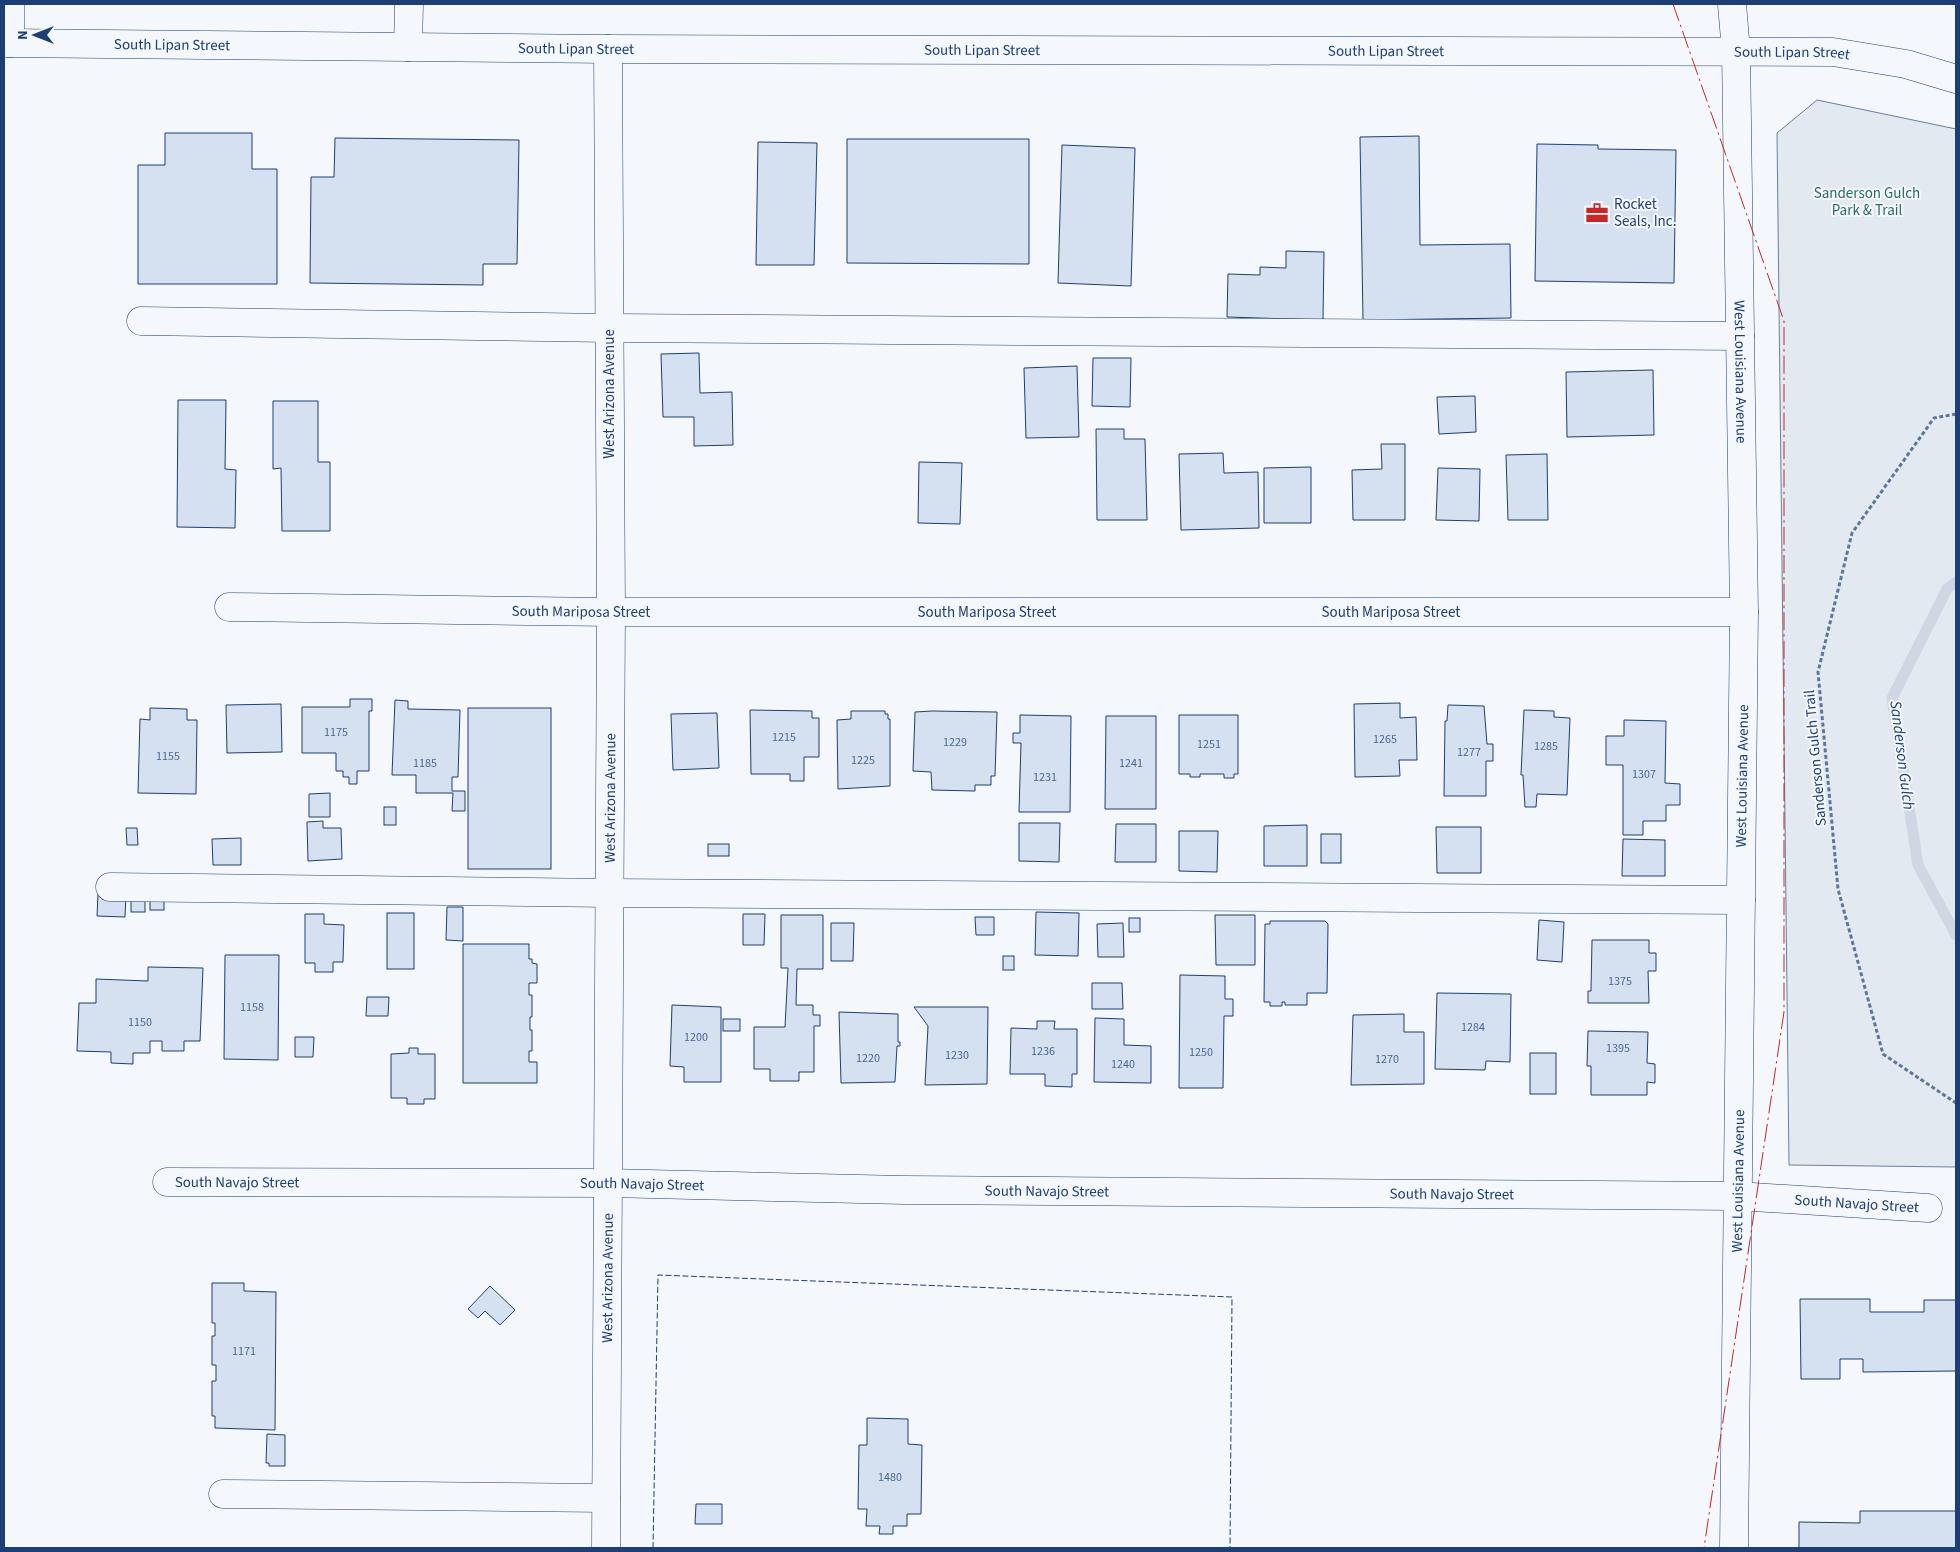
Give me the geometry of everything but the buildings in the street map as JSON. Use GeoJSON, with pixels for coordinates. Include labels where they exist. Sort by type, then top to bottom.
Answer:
{"type":"FeatureCollection","features":[{"type":"Feature","properties":{"kind":"street"},"geometry":{"type":"LineString","coordinates":[[7,43],[10,4]]}},
{"type":"Feature","properties":{"kind":"street"},"geometry":{"type":"LineString","coordinates":[[408,47],[409,4]]}},
{"type":"Feature","properties":{"kind":"street","name":"West Louisiana Avenue"},"geometry":{"type":"LineString","coordinates":[[1732,4],[1736,51],[1744,612],[1734,1548]]}},
{"type":"Feature","properties":{"kind":"street","name":"South Lipan Street"},"geometry":{"type":"LineString","coordinates":[[7,43],[608,49],[1833,52],[1906,64],[1956,79]]}},
{"type":"Feature","properties":{"kind":"street","name":"West Arizona Avenue"},"geometry":{"type":"LineString","coordinates":[[606,1548],[611,612],[608,49]]}},
{"type":"Feature","properties":{"kind":"street"},"geometry":{"type":"LineString","coordinates":[[141,321],[609,328],[1740,336]]}},
{"type":"Feature","properties":{"kind":"street","name":"South Mariposa Street"},"geometry":{"type":"LineString","coordinates":[[229,607],[611,612],[1744,612]]}},
{"type":"Feature","properties":{"kind":"street"},"geometry":{"type":"LineString","coordinates":[[110,887],[609,893],[1740,900]]}},
{"type":"Feature","properties":{"kind":"street","name":"South Navajo Street"},"geometry":{"type":"LineString","coordinates":[[166,1182],[608,1183],[914,1190],[1737,1196],[1928,1208]]}},
{"type":"Feature","properties":{"kind":"street"},"geometry":{"type":"LineString","coordinates":[[223,1494],[606,1498]]}},
{"type":"Feature","properties":{"kind":"path","name":"Sanderson Gulch Trail"},"geometry":{"type":"LineString","coordinates":[[1956,414],[1934,418],[1852,533],[1818,672],[1838,889],[1883,1054],[1956,1104]]}},
{"type":"Feature","properties":{"kind":"green space","name":"Sanderson Gulch Park & Trail"},"geometry":{"type":"Polygon","coordinates":[[[1817,100],[1956,129],[1956,1167],[1789,1165],[1777,133],[1817,100]]]}},
{"type":"Feature","properties":{"kind":"waterway","name":"Sanderson Gulch"},"geometry":{"type":"LineString","coordinates":[[1956,582],[1947,589],[1892,698],[1918,865],[1956,935]]}},
{"type":"Feature","properties":{"kind":"fence"},"geometry":{"type":"LineString","coordinates":[[653,1548],[658,1275],[1232,1297],[1230,1548]]}},
{"type":"Feature","properties":{"kind":"power"},"geometry":{"type":"LineString","coordinates":[[1673,4],[1784,321],[1784,1012],[1704,1548]]}},
{"type":"Feature","properties":{"kind":"place","name":"Rocket Seals, Inc."},"geometry":{"type":"Point","coordinates":[1597,213]}}]}
